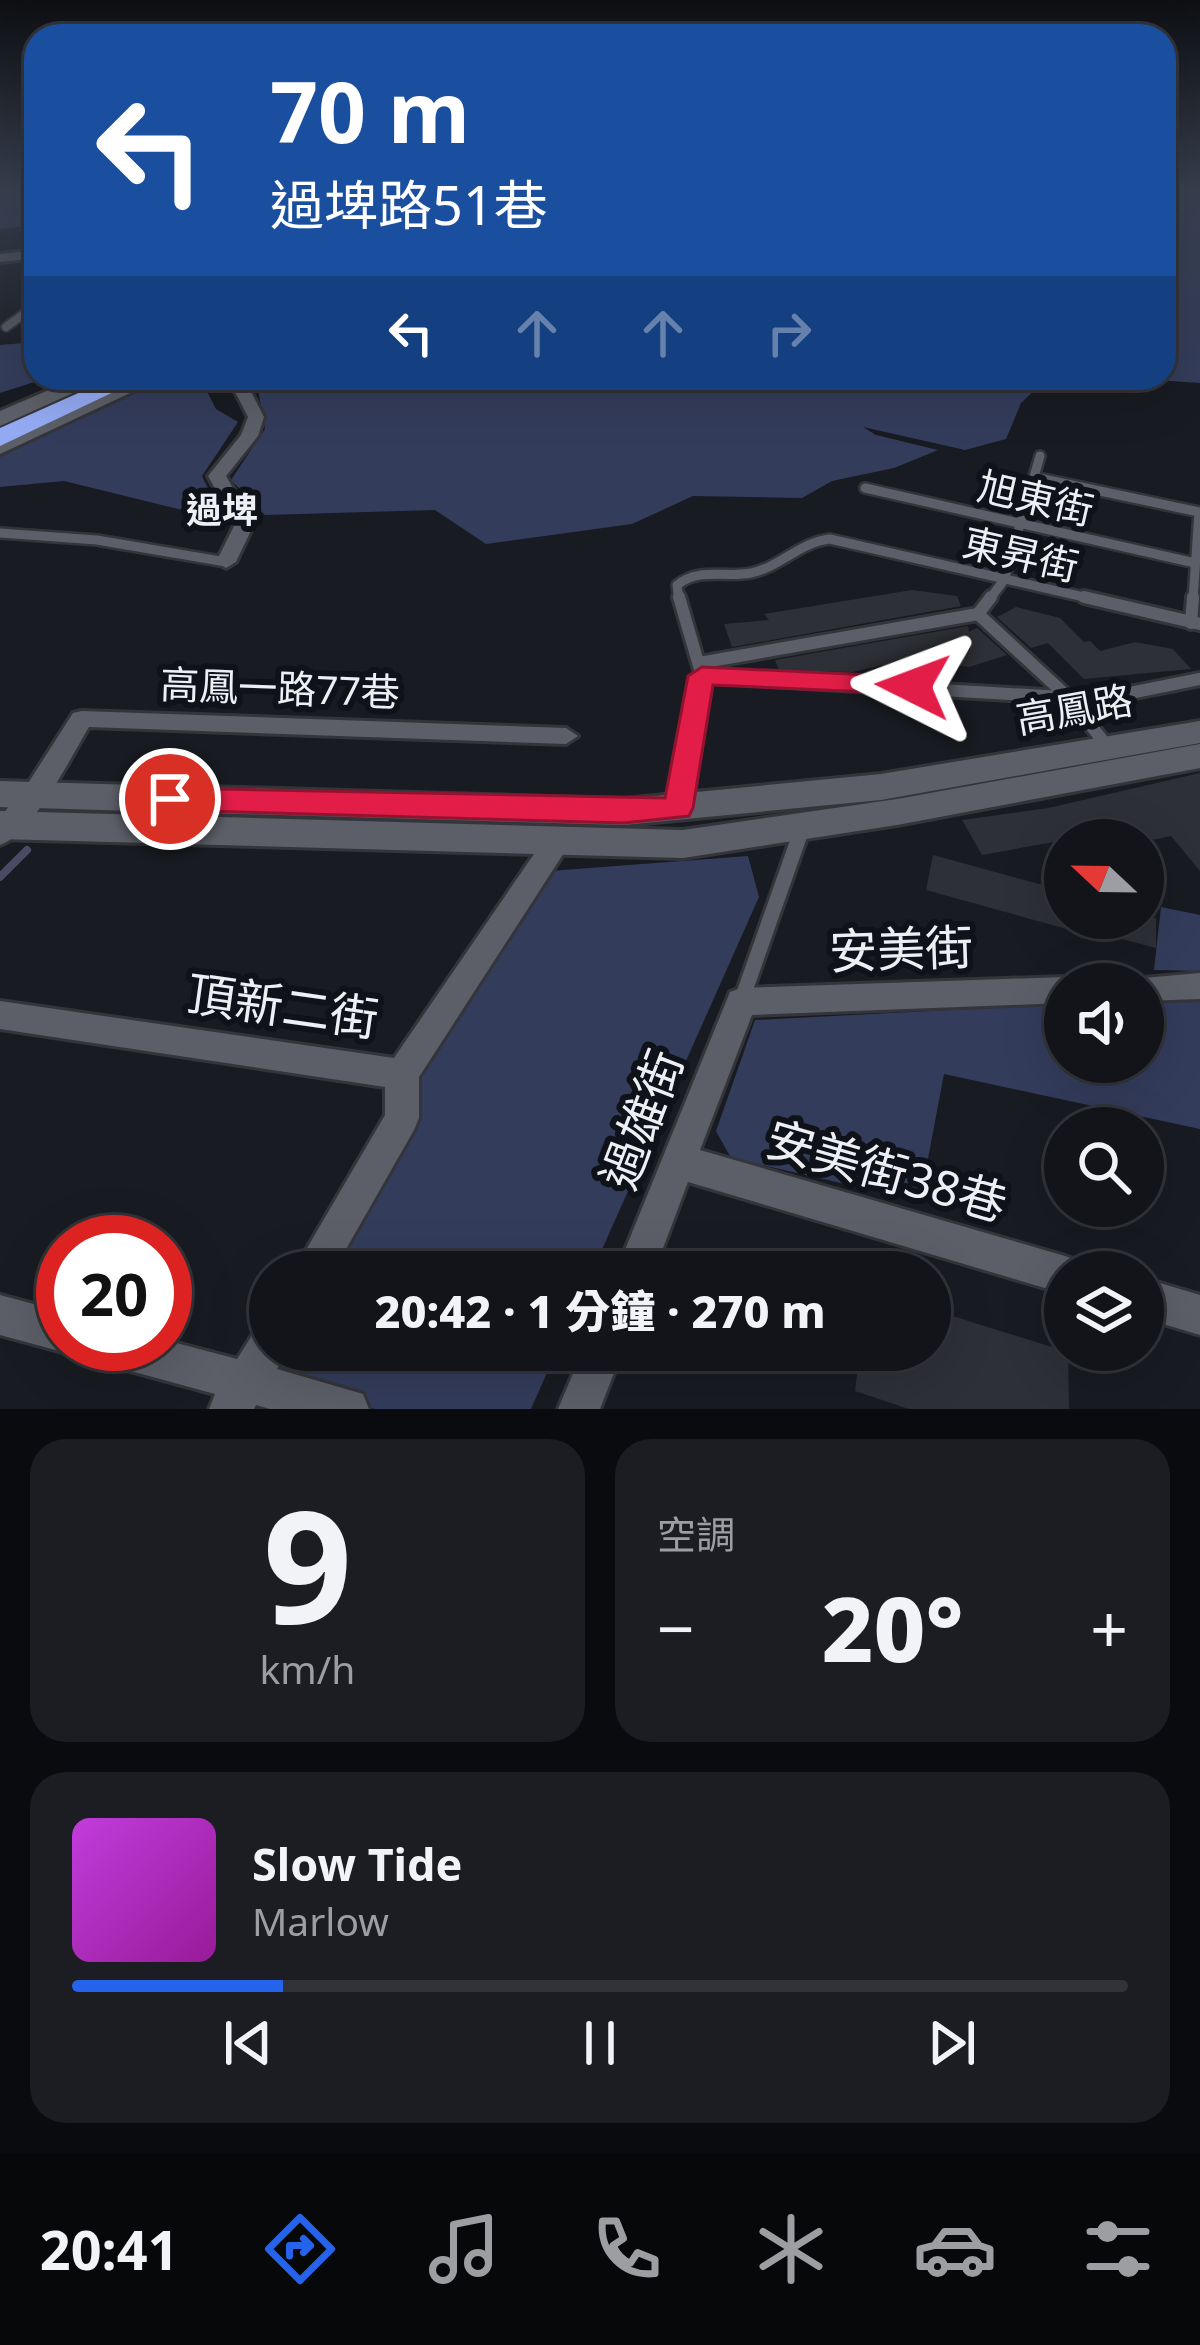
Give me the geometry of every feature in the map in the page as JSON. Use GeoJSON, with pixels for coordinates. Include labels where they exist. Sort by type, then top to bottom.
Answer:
{"type":"FeatureCollection","features":[{"type":"Feature","properties":{"kind":"highway"},"geometry":{"type":"LineString","coordinates":[[3,417],[75,390]]}},
{"type":"Feature","properties":{"kind":"highway"},"geometry":{"type":"LineString","coordinates":[[0,438],[105,390]]}},
{"type":"Feature","properties":{"kind":"street"},"geometry":{"type":"LineString","coordinates":[[3,417],[67,390]]}},
{"type":"Feature","properties":{"kind":"street"},"geometry":{"type":"LineString","coordinates":[[0,447],[125,390]]}},
{"type":"Feature","properties":{"kind":"street"},"geometry":{"type":"LineString","coordinates":[[226,562],[245,537],[245,519],[217,476],[249,436],[256,417],[242,390]]}},
{"type":"Feature","properties":{"kind":"street","name":"高鳳一路77巷"},"geometry":{"type":"LineString","coordinates":[[9,815],[82,719],[566,736]]}},
{"type":"Feature","properties":{"kind":"street","name":"高鳳路"},"geometry":{"type":"LineString","coordinates":[[681,826],[803,825],[1117,759],[1200,732]]}},
{"type":"Feature","properties":{"kind":"street","name":"高鳳路"},"geometry":{"type":"LineString","coordinates":[[681,826],[881,787],[1117,759],[1200,756]]}},
{"type":"Feature","properties":{"kind":"street"},"geometry":{"type":"LineString","coordinates":[[9,815],[624,812],[681,826]]}},
{"type":"Feature","properties":{"kind":"street"},"geometry":{"type":"LineString","coordinates":[[9,815],[557,842],[681,826]]}},
{"type":"Feature","properties":{"kind":"street"},"geometry":{"type":"LineString","coordinates":[[402,1074],[557,842]]}},
{"type":"Feature","properties":{"kind":"street"},"geometry":{"type":"LineString","coordinates":[[1164,987],[1200,986]]}},
{"type":"Feature","properties":{"kind":"street","name":"安美街"},"geometry":{"type":"LineString","coordinates":[[741,1001],[1044,991]]}},
{"type":"Feature","properties":{"kind":"street","name":"過雄街"},"geometry":{"type":"LineString","coordinates":[[644,1251],[741,1001]]}},
{"type":"Feature","properties":{"kind":"street","name":"頂新二街"},"geometry":{"type":"LineString","coordinates":[[0,1015],[402,1074],[402,1118],[323,1251]]}},
{"type":"Feature","properties":{"kind":"street","name":"安美街38巷"},"geometry":{"type":"LineString","coordinates":[[680,1162],[1044,1269]]}},
{"type":"Feature","properties":{"kind":"street"},"geometry":{"type":"LineString","coordinates":[[1164,1304],[1200,1315]]}},
{"type":"Feature","properties":{"kind":"street"},"geometry":{"type":"LineString","coordinates":[[0,1315],[36,1325]]}},
{"type":"Feature","properties":{"kind":"street"},"geometry":{"type":"LineString","coordinates":[[174,1371],[238,1396],[348,1409]]}},
{"type":"Feature","properties":{"kind":"street"},"geometry":{"type":"LineString","coordinates":[[579,1409],[594,1371]]}},
{"type":"Feature","properties":{"kind":"lane"},"geometry":{"type":"LineString","coordinates":[[6,327],[24,314]]}},
{"type":"Feature","properties":{"kind":"lane"},"geometry":{"type":"LineString","coordinates":[[701,669],[978,614],[1004,580],[1040,457]]}},
{"type":"Feature","properties":{"kind":"lane"},"geometry":{"type":"LineString","coordinates":[[1034,477],[1198,512],[1196,624]]}},
{"type":"Feature","properties":{"kind":"lane","name":"旭東街"},"geometry":{"type":"LineString","coordinates":[[865,488],[1195,563]]}},
{"type":"Feature","properties":{"kind":"lane"},"geometry":{"type":"LineString","coordinates":[[0,533],[97,540],[226,562]]}},
{"type":"Feature","properties":{"kind":"lane","name":"東昇街"},"geometry":{"type":"LineString","coordinates":[[701,669],[677,592],[681,580],[702,573],[754,572],[776,566],[813,539],[830,538],[1196,624]]}},
{"type":"Feature","properties":{"kind":"lane"},"geometry":{"type":"LineString","coordinates":[[978,614],[1071,700],[1117,759]]}},
{"type":"Feature","properties":{"kind":"lane"},"geometry":{"type":"LineString","coordinates":[[701,669],[1040,692],[1071,700],[1110,698],[1200,679]]}},
{"type":"Feature","properties":{"kind":"lane"},"geometry":{"type":"LineString","coordinates":[[681,826],[701,669]]}},
{"type":"Feature","properties":{"kind":"lane"},"geometry":{"type":"LineString","coordinates":[[741,1001],[803,825]]}},
{"type":"Feature","properties":{"kind":"shaded area"},"geometry":{"type":"Polygon","coordinates":[[[1176,255],[1200,255],[1200,383],[1176,381],[1176,255]]]}},
{"type":"Feature","properties":{"kind":"shaded area"},"geometry":{"type":"Polygon","coordinates":[[[24,343],[24,385],[0,393],[0,345],[24,343]]]}},
{"type":"Feature","properties":{"kind":"shaded area"},"geometry":{"type":"Polygon","coordinates":[[[140,390],[206,390],[216,409],[238,422],[202,476],[223,520],[64,481],[0,487],[0,452],[140,390]]]}},
{"type":"Feature","properties":{"kind":"shaded area"},"geometry":{"type":"Polygon","coordinates":[[[258,390],[1035,390],[1021,403],[1006,439],[965,450],[863,427],[876,435],[938,450],[894,468],[832,481],[802,498],[693,496],[632,524],[486,544],[435,510],[265,515],[231,480],[265,429],[258,390]]]}},
{"type":"Feature","properties":{"kind":"shaded area"},"geometry":{"type":"Polygon","coordinates":[[[748,856],[759,897],[601,1251],[336,1251],[415,1074],[550,871],[748,856]]]}},
{"type":"Feature","properties":{"kind":"shaded area"},"geometry":{"type":"Polygon","coordinates":[[[1164,908],[1200,915],[1200,971],[1164,970],[1164,963],[1155,963],[1157,939],[1164,939],[1164,908]]]}},
{"type":"Feature","properties":{"kind":"shaded area"},"geometry":{"type":"Polygon","coordinates":[[[1200,997],[1200,1129],[1164,1121],[1164,1107],[1098,1107],[944,1074],[920,1201],[731,1158],[716,1131],[755,1020],[1044,1005],[1044,1083],[1164,1083],[1164,999],[1200,997]]]}},
{"type":"Feature","properties":{"kind":"shaded area"},"geometry":{"type":"Polygon","coordinates":[[[282,1371],[548,1371],[531,1409],[375,1409],[289,1390],[282,1371]]]}},
{"type":"Feature","properties":{"kind":"building"},"geometry":{"type":"Polygon","coordinates":[[[912,590],[957,596],[961,606],[732,647],[724,624],[769,620],[764,614],[912,590]]]}},
{"type":"Feature","properties":{"kind":"building"},"geometry":{"type":"Polygon","coordinates":[[[1016,607],[1060,618],[1100,651],[1135,642],[1173,649],[1191,669],[1084,679],[1048,643],[1031,648],[997,617],[1016,607]]]}},
{"type":"Feature","properties":{"kind":"building"},"geometry":{"type":"Polygon","coordinates":[[[968,626],[969,632],[977,628],[1007,655],[969,667],[912,659],[852,672],[779,670],[775,660],[968,626]]]}},
{"type":"Feature","properties":{"kind":"building"},"geometry":{"type":"Polygon","coordinates":[[[1200,773],[1200,871],[1171,836],[1164,838],[1164,819],[1044,819],[1044,844],[982,855],[962,820],[1048,808],[1200,773]]]}},
{"type":"Feature","properties":{"kind":"building"},"geometry":{"type":"Polygon","coordinates":[[[933,855],[1044,885],[1044,923],[926,890],[933,855]]]}},
{"type":"Feature","properties":{"kind":"building"},"geometry":{"type":"Polygon","coordinates":[[[1122,939],[1156,939],[1156,948],[1122,939]]]}},
{"type":"Feature","properties":{"kind":"building"},"geometry":{"type":"Polygon","coordinates":[[[951,1316],[1044,1345],[1044,1371],[1068,1371],[1069,1409],[909,1409],[855,1391],[857,1371],[951,1371],[951,1316]]]}},
{"type":"Feature","properties":{"kind":"waterway"},"geometry":{"type":"LineString","coordinates":[[0,877],[27,850]]}},
{"type":"Feature","properties":{"kind":"district","name":"過埤"},"geometry":{"type":"Point","coordinates":[222,509]}},
{"type":"Feature","properties":{"kind":"route"},"geometry":{"type":"LineString","coordinates":[[170,799],[624,812],[678,808],[702,676],[913,686]]}}]}
